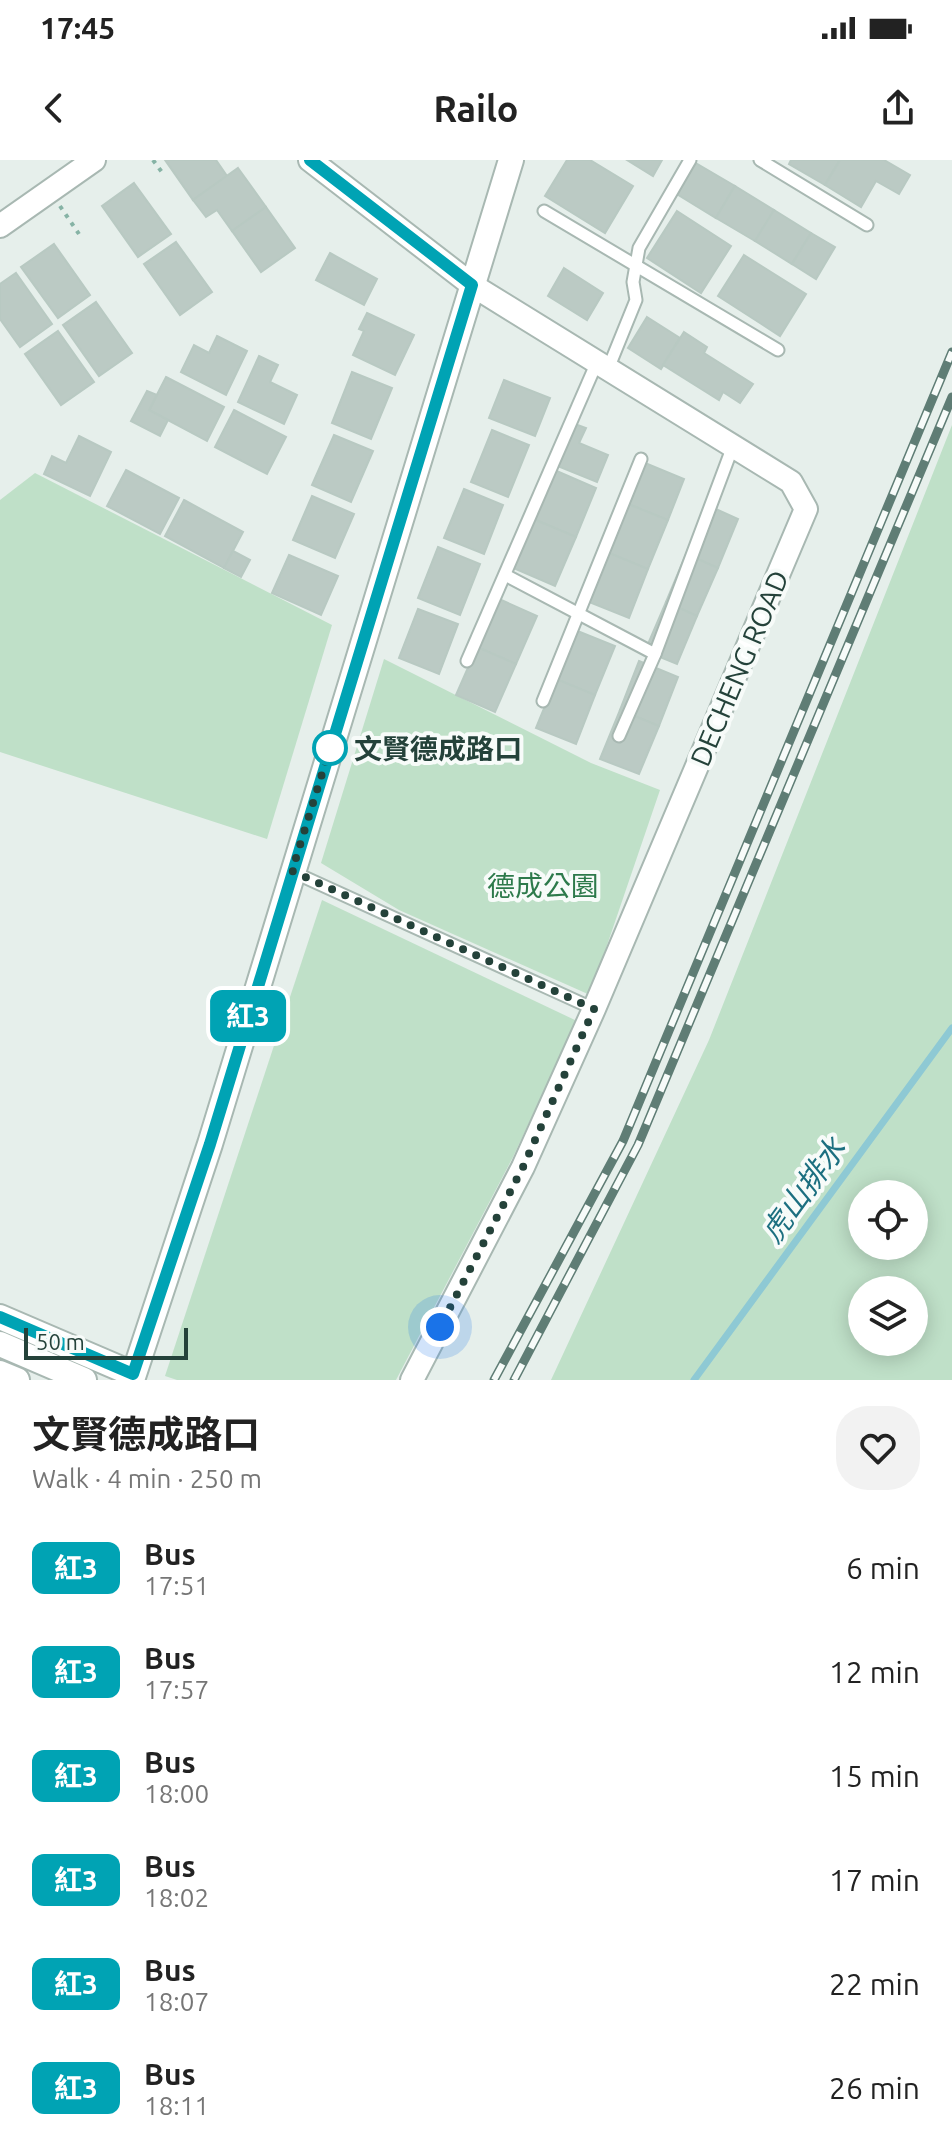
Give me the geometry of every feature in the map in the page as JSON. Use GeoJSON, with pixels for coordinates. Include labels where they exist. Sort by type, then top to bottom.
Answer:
{"type":"FeatureCollection","features":[{"type":"Feature","properties":{"kind":"street"},"geometry":{"type":"LineString","coordinates":[[0,226],[94,160]]}},
{"type":"Feature","properties":{"kind":"street","name":"DECHENG ROAD"},"geometry":{"type":"LineString","coordinates":[[310,160],[472,285],[791,482],[806,509],[594,1009],[523,1167],[412,1380]]}},
{"type":"Feature","properties":{"kind":"street"},"geometry":{"type":"LineString","coordinates":[[0,1317],[137,1378],[511,160]]}},
{"type":"Feature","properties":{"kind":"street"},"geometry":{"type":"LineString","coordinates":[[0,1344],[84,1380]]}},
{"type":"Feature","properties":{"kind":"street"},"geometry":{"type":"LineString","coordinates":[[0,1373],[17,1380]]}},
{"type":"Feature","properties":{"kind":"lane"},"geometry":{"type":"LineString","coordinates":[[467,661],[636,300],[633,282],[639,248],[690,160]]}},
{"type":"Feature","properties":{"kind":"lane"},"geometry":{"type":"LineString","coordinates":[[760,160],[867,225]]}},
{"type":"Feature","properties":{"kind":"lane"},"geometry":{"type":"LineString","coordinates":[[544,211],[637,263],[778,350]]}},
{"type":"Feature","properties":{"kind":"lane"},"geometry":{"type":"LineString","coordinates":[[619,736],[655,654],[733,446]]}},
{"type":"Feature","properties":{"kind":"lane"},"geometry":{"type":"LineString","coordinates":[[543,701],[641,459]]}},
{"type":"Feature","properties":{"kind":"lane"},"geometry":{"type":"LineString","coordinates":[[505,575],[655,654]]}},
{"type":"Feature","properties":{"kind":"lane"},"geometry":{"type":"LineString","coordinates":[[292,871],[594,1009]]}},
{"type":"Feature","properties":{"kind":"path"},"geometry":{"type":"LineString","coordinates":[[153,160],[164,175]]}},
{"type":"Feature","properties":{"kind":"path"},"geometry":{"type":"LineString","coordinates":[[50,191],[79,234]]}},
{"type":"Feature","properties":{"kind":"green space"},"geometry":{"type":"Polygon","coordinates":[[[952,425],[952,1380],[551,1380],[709,1040],[952,425]]]}},
{"type":"Feature","properties":{"kind":"green space"},"geometry":{"type":"Polygon","coordinates":[[[35,473],[332,625],[267,839],[0,752],[0,500],[35,473]]]}},
{"type":"Feature","properties":{"kind":"green space","name":"德成公園"},"geometry":{"type":"Polygon","coordinates":[[[384,659],[591,763],[660,790],[590,995],[399,910],[321,863],[384,659]]]}},
{"type":"Feature","properties":{"kind":"green space"},"geometry":{"type":"Polygon","coordinates":[[[322,900],[577,1021],[513,1157],[396,1380],[177,1380],[165,1376],[322,900]]]}},
{"type":"Feature","properties":{"kind":"building"},"geometry":{"type":"Polygon","coordinates":[[[165,160],[216,160],[227,176],[193,200],[165,160]]]}},
{"type":"Feature","properties":{"kind":"building"},"geometry":{"type":"Polygon","coordinates":[[[567,160],[590,160],[633,186],[605,233],[545,196],[567,160]]]}},
{"type":"Feature","properties":{"kind":"building"},"geometry":{"type":"Polygon","coordinates":[[[627,160],[662,160],[653,176],[627,160]]]}},
{"type":"Feature","properties":{"kind":"building"},"geometry":{"type":"Polygon","coordinates":[[[791,160],[840,160],[825,185],[789,164],[791,160]]]}},
{"type":"Feature","properties":{"kind":"building"},"geometry":{"type":"Polygon","coordinates":[[[840,160],[884,160],[910,175],[899,194],[876,181],[861,207],[825,185],[840,160]]]}},
{"type":"Feature","properties":{"kind":"building"},"geometry":{"type":"Polygon","coordinates":[[[694,162],[735,186],[716,218],[675,193],[694,162]]]}},
{"type":"Feature","properties":{"kind":"building"},"geometry":{"type":"Polygon","coordinates":[[[238,168],[266,207],[232,231],[217,210],[206,217],[193,200],[238,168]]]}},
{"type":"Feature","properties":{"kind":"building"},"geometry":{"type":"Polygon","coordinates":[[[134,183],[171,234],[138,257],[102,206],[134,183]]]}},
{"type":"Feature","properties":{"kind":"building"},"geometry":{"type":"Polygon","coordinates":[[[735,186],[774,210],[755,241],[716,218],[735,186]]]}},
{"type":"Feature","properties":{"kind":"building"},"geometry":{"type":"Polygon","coordinates":[[[266,207],[295,248],[261,272],[232,231],[266,207]]]}},
{"type":"Feature","properties":{"kind":"building"},"geometry":{"type":"Polygon","coordinates":[[[774,210],[811,233],[792,264],[755,241],[774,210]]]}},
{"type":"Feature","properties":{"kind":"building"},"geometry":{"type":"Polygon","coordinates":[[[677,211],[731,246],[701,293],[647,258],[677,211]]]}},
{"type":"Feature","properties":{"kind":"building"},"geometry":{"type":"Polygon","coordinates":[[[811,233],[835,247],[816,279],[792,264],[811,233]]]}},
{"type":"Feature","properties":{"kind":"building"},"geometry":{"type":"Polygon","coordinates":[[[176,242],[212,292],[180,315],[144,264],[176,242]]]}},
{"type":"Feature","properties":{"kind":"building"},"geometry":{"type":"Polygon","coordinates":[[[54,244],[90,295],[58,318],[21,267],[54,244]]]}},
{"type":"Feature","properties":{"kind":"building"},"geometry":{"type":"Polygon","coordinates":[[[330,253],[377,279],[364,305],[316,280],[330,253]]]}},
{"type":"Feature","properties":{"kind":"building"},"geometry":{"type":"Polygon","coordinates":[[[744,255],[806,294],[780,336],[718,296],[744,255]]]}},
{"type":"Feature","properties":{"kind":"building"},"geometry":{"type":"Polygon","coordinates":[[[564,268],[603,293],[587,320],[548,296],[564,268]]]}},
{"type":"Feature","properties":{"kind":"building"},"geometry":{"type":"Polygon","coordinates":[[[16,273],[52,324],[20,347],[0,319],[0,284],[16,273]]]}},
{"type":"Feature","properties":{"kind":"building"},"geometry":{"type":"Polygon","coordinates":[[[96,302],[132,353],[99,376],[63,325],[96,302]]]}},
{"type":"Feature","properties":{"kind":"building"},"geometry":{"type":"Polygon","coordinates":[[[367,313],[414,335],[395,375],[353,355],[364,331],[359,329],[367,313]]]}},
{"type":"Feature","properties":{"kind":"building"},"geometry":{"type":"Polygon","coordinates":[[[647,317],[680,338],[661,369],[628,348],[647,317]]]}},
{"type":"Feature","properties":{"kind":"building"},"geometry":{"type":"Polygon","coordinates":[[[58,331],[94,382],[61,405],[25,354],[58,331]]]}},
{"type":"Feature","properties":{"kind":"building"},"geometry":{"type":"Polygon","coordinates":[[[684,332],[707,347],[704,353],[753,384],[740,403],[723,392],[719,400],[663,365],[684,332]]]}},
{"type":"Feature","properties":{"kind":"building"},"geometry":{"type":"Polygon","coordinates":[[[217,336],[247,351],[226,395],[181,372],[194,345],[209,353],[217,336]]]}},
{"type":"Feature","properties":{"kind":"building"},"geometry":{"type":"Polygon","coordinates":[[[259,356],[278,365],[270,382],[297,395],[284,424],[238,402],[259,356]]]}},
{"type":"Feature","properties":{"kind":"building"},"geometry":{"type":"Polygon","coordinates":[[[352,372],[392,388],[371,439],[332,423],[352,372]]]}},
{"type":"Feature","properties":{"kind":"building"},"geometry":{"type":"Polygon","coordinates":[[[166,377],[224,407],[207,441],[149,410],[166,377]]]}},
{"type":"Feature","properties":{"kind":"building"},"geometry":{"type":"Polygon","coordinates":[[[504,380],[550,398],[535,436],[489,418],[504,380]]]}},
{"type":"Feature","properties":{"kind":"building"},"geometry":{"type":"Polygon","coordinates":[[[147,391],[157,395],[149,410],[168,420],[160,436],[131,421],[147,391]]]}},
{"type":"Feature","properties":{"kind":"building"},"geometry":{"type":"Polygon","coordinates":[[[234,410],[286,437],[267,474],[215,447],[234,410]]]}},
{"type":"Feature","properties":{"kind":"building"},"geometry":{"type":"Polygon","coordinates":[[[572,423],[586,428],[579,443],[608,455],[597,482],[555,465],[572,423]]]}},
{"type":"Feature","properties":{"kind":"building"},"geometry":{"type":"Polygon","coordinates":[[[492,430],[529,445],[508,497],[471,482],[492,430]]]}},
{"type":"Feature","properties":{"kind":"building"},"geometry":{"type":"Polygon","coordinates":[[[334,435],[373,451],[351,502],[312,485],[334,435]]]}},
{"type":"Feature","properties":{"kind":"building"},"geometry":{"type":"Polygon","coordinates":[[[79,436],[111,452],[90,496],[44,474],[52,456],[66,463],[79,436]]]}},
{"type":"Feature","properties":{"kind":"building"},"geometry":{"type":"Polygon","coordinates":[[[645,463],[684,479],[668,520],[628,504],[645,463]]]}},
{"type":"Feature","properties":{"kind":"building"},"geometry":{"type":"Polygon","coordinates":[[[552,469],[596,488],[576,537],[531,518],[552,469]]]}},
{"type":"Feature","properties":{"kind":"building"},"geometry":{"type":"Polygon","coordinates":[[[126,470],[179,498],[160,534],[107,506],[126,470]]]}},
{"type":"Feature","properties":{"kind":"building"},"geometry":{"type":"Polygon","coordinates":[[[464,489],[503,505],[484,554],[444,538],[464,489]]]}},
{"type":"Feature","properties":{"kind":"building"},"geometry":{"type":"Polygon","coordinates":[[[312,496],[354,514],[335,558],[293,540],[312,496]]]}},
{"type":"Feature","properties":{"kind":"building"},"geometry":{"type":"Polygon","coordinates":[[[184,500],[243,532],[224,568],[165,536],[184,500]]]}},
{"type":"Feature","properties":{"kind":"building"},"geometry":{"type":"Polygon","coordinates":[[[628,504],[668,520],[648,569],[609,553],[628,504]]]}},
{"type":"Feature","properties":{"kind":"building"},"geometry":{"type":"Polygon","coordinates":[[[707,505],[738,519],[718,568],[686,554],[707,505]]]}},
{"type":"Feature","properties":{"kind":"building"},"geometry":{"type":"Polygon","coordinates":[[[531,518],[576,537],[555,586],[511,567],[531,518]]]}},
{"type":"Feature","properties":{"kind":"building"},"geometry":{"type":"Polygon","coordinates":[[[438,547],[480,564],[460,615],[418,598],[438,547]]]}},
{"type":"Feature","properties":{"kind":"building"},"geometry":{"type":"Polygon","coordinates":[[[233,551],[250,560],[241,577],[224,568],[233,551]]]}},
{"type":"Feature","properties":{"kind":"building"},"geometry":{"type":"Polygon","coordinates":[[[609,553],[648,569],[629,618],[589,602],[609,553]]]}},
{"type":"Feature","properties":{"kind":"building"},"geometry":{"type":"Polygon","coordinates":[[[686,554],[718,568],[697,616],[666,602],[686,554]]]}},
{"type":"Feature","properties":{"kind":"building"},"geometry":{"type":"Polygon","coordinates":[[[289,555],[338,576],[321,615],[272,593],[289,555]]]}},
{"type":"Feature","properties":{"kind":"building"},"geometry":{"type":"Polygon","coordinates":[[[499,599],[537,616],[516,664],[477,647],[499,599]]]}},
{"type":"Feature","properties":{"kind":"building"},"geometry":{"type":"Polygon","coordinates":[[[666,602],[697,616],[677,664],[645,651],[666,602]]]}},
{"type":"Feature","properties":{"kind":"building"},"geometry":{"type":"Polygon","coordinates":[[[418,609],[458,624],[439,674],[399,658],[418,609]]]}},
{"type":"Feature","properties":{"kind":"building"},"geometry":{"type":"Polygon","coordinates":[[[575,630],[615,646],[595,695],[556,679],[575,630]]]}},
{"type":"Feature","properties":{"kind":"building"},"geometry":{"type":"Polygon","coordinates":[[[477,647],[516,664],[495,712],[456,695],[477,647]]]}},
{"type":"Feature","properties":{"kind":"building"},"geometry":{"type":"Polygon","coordinates":[[[639,661],[678,677],[659,726],[620,710],[639,661]]]}},
{"type":"Feature","properties":{"kind":"building"},"geometry":{"type":"Polygon","coordinates":[[[556,679],[595,695],[576,744],[536,728],[556,679]]]}},
{"type":"Feature","properties":{"kind":"building"},"geometry":{"type":"Polygon","coordinates":[[[620,710],[659,726],[639,774],[600,759],[620,710]]]}},
{"type":"Feature","properties":{"kind":"waterway","name":"虎山排水"},"geometry":{"type":"LineString","coordinates":[[694,1380],[952,1028]]}},
{"type":"Feature","properties":{"kind":"railway"},"geometry":{"type":"LineString","coordinates":[[494,1380],[623,1141],[952,352]]}},
{"type":"Feature","properties":{"kind":"railway"},"geometry":{"type":"LineString","coordinates":[[514,1380],[638,1145],[952,397]]}},
{"type":"Feature","properties":{"kind":"bus line","name":"紅3"},"geometry":{"type":"LineString","coordinates":[[0,1317],[133,1374],[210,1144],[434,401],[472,285],[310,160]]}},
{"type":"Feature","properties":{"kind":"place","name":"文賢德成路口"},"geometry":{"type":"Point","coordinates":[330,748]}},
{"type":"Feature","properties":{"kind":"route"},"geometry":{"type":"LineString","coordinates":[[330,748],[292,871],[594,1009],[523,1167],[440,1327]]}}]}
